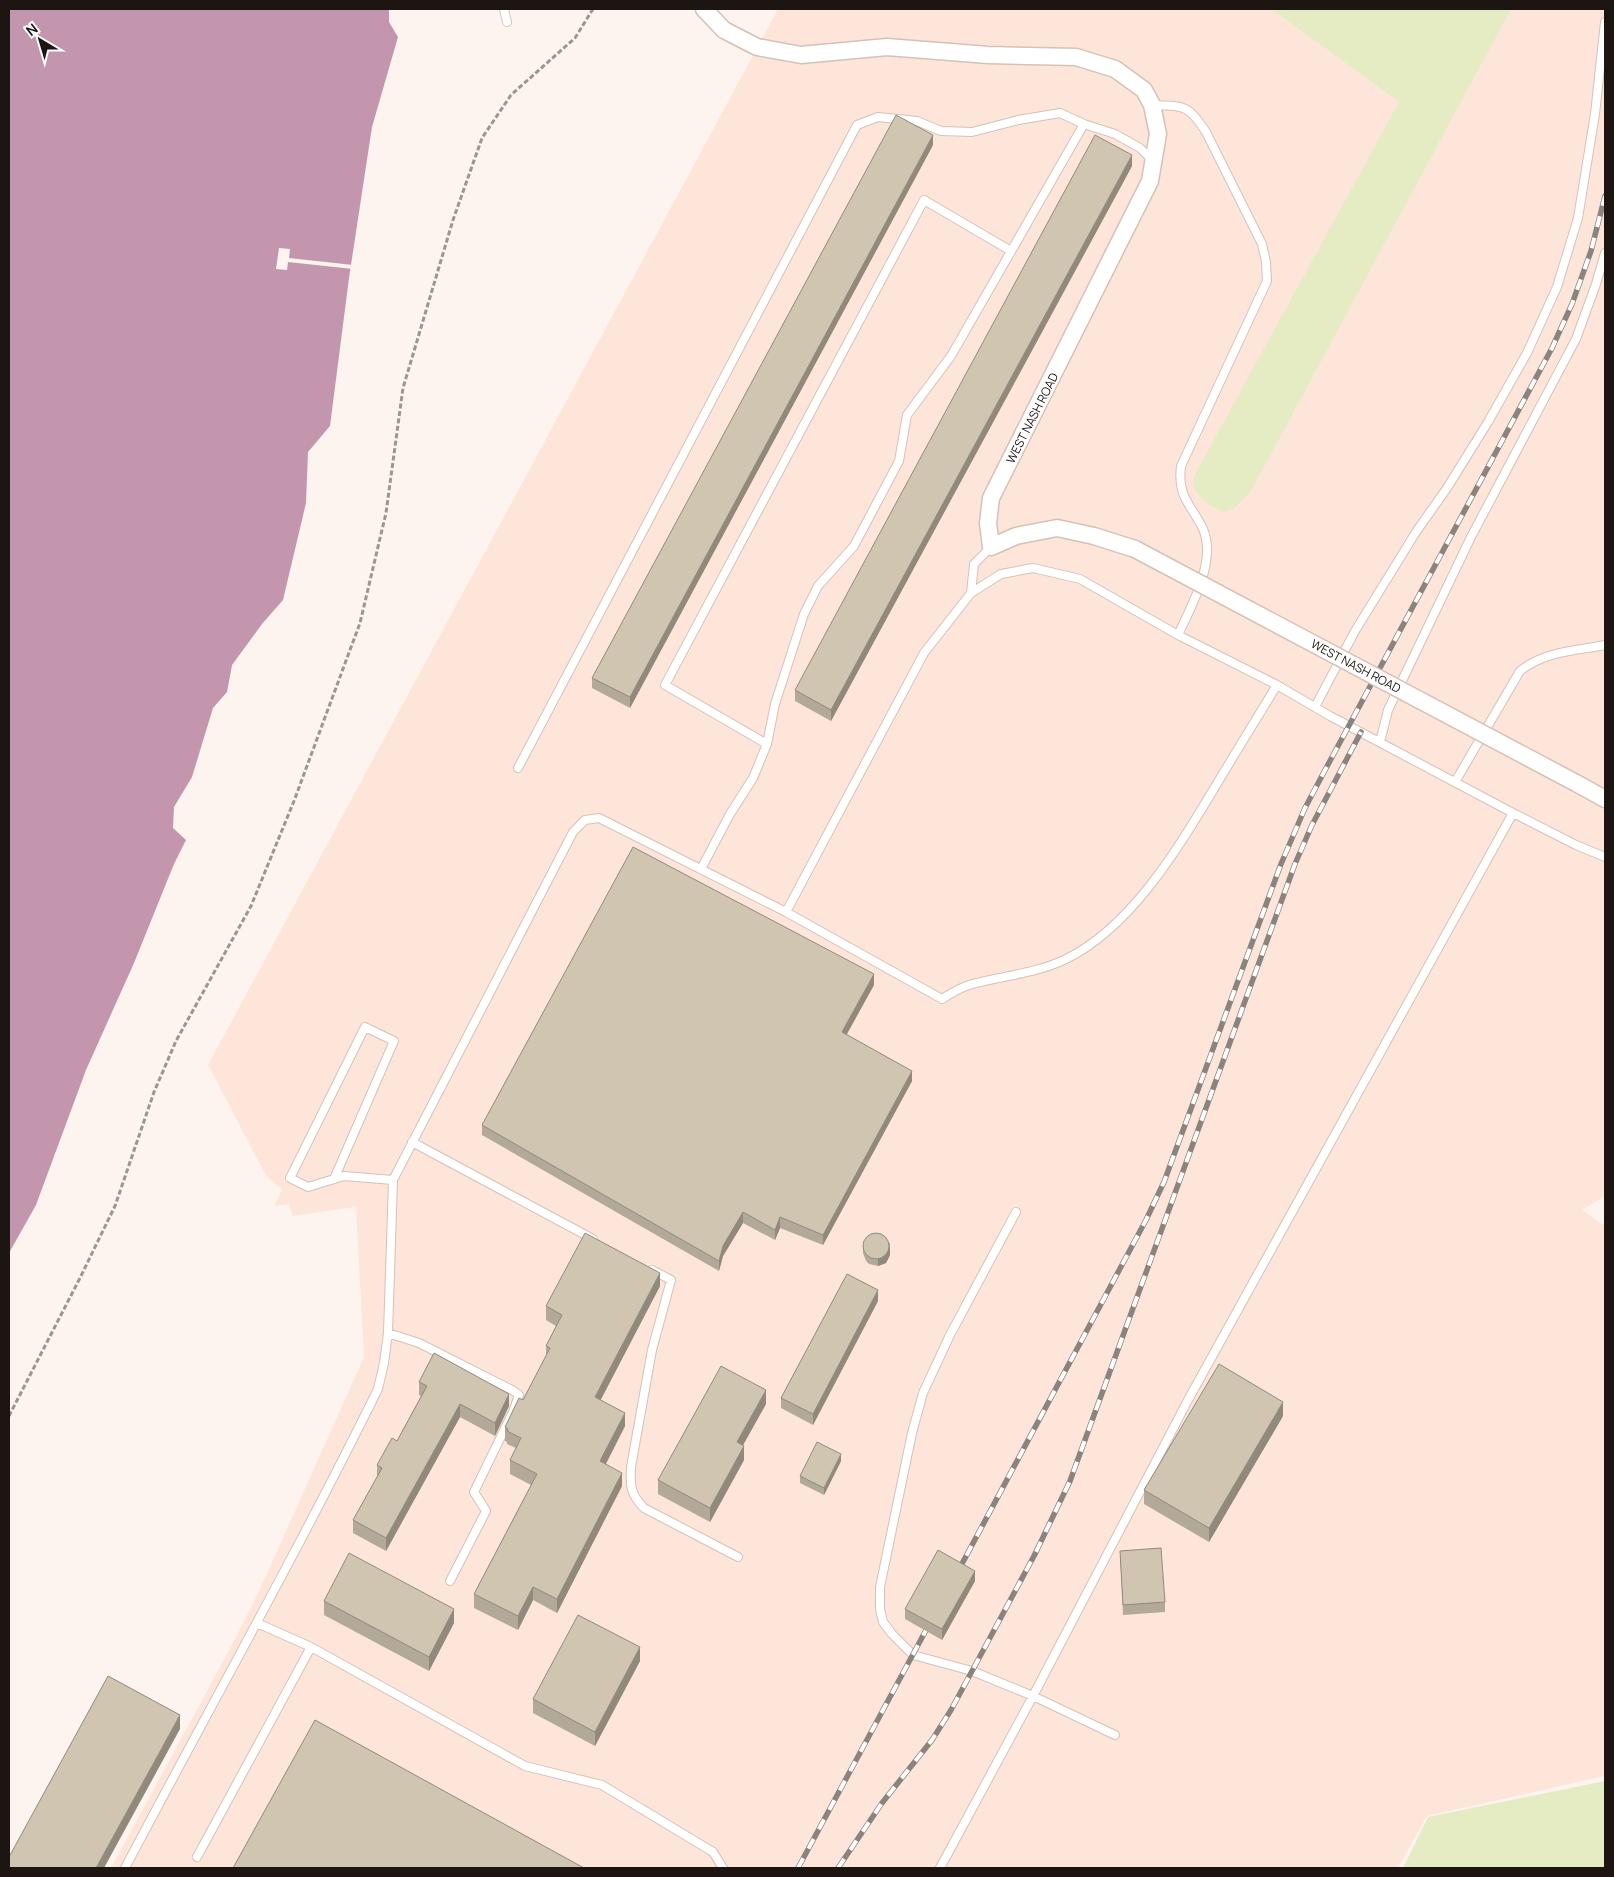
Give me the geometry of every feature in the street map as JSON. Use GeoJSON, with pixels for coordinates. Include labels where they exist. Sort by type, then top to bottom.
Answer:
{"type":"FeatureCollection","features":[{"type":"Feature","properties":{"kind":"street","name":"WEST NASH ROAD"},"geometry":{"type":"LineString","coordinates":[[704,9],[724,30],[757,47],[801,55],[887,47],[988,55],[1076,57],[1115,69],[1144,90],[1152,104],[1158,134],[1155,163],[1150,182],[991,498],[988,523],[991,547],[1016,536],[1057,528],[1094,536],[1135,549],[1605,799]]}},
{"type":"Feature","properties":{"kind":"lane"},"geometry":{"type":"LineString","coordinates":[[504,9],[507,22]]}},
{"type":"Feature","properties":{"kind":"lane"},"geometry":{"type":"LineString","coordinates":[[1315,707],[1355,631],[1416,532],[1447,488],[1493,414],[1527,353],[1557,287],[1578,218],[1595,114],[1605,22]]}},
{"type":"Feature","properties":{"kind":"lane"},"geometry":{"type":"LineString","coordinates":[[1152,104],[1182,106],[1196,116],[1206,132],[1262,244],[1267,281],[1180,466],[1179,478],[1182,493],[1203,530],[1207,544],[1207,558],[1192,605],[1178,635]]}},
{"type":"Feature","properties":{"kind":"lane"},"geometry":{"type":"LineString","coordinates":[[518,768],[857,124],[878,117],[917,121],[941,131],[972,132],[1018,120],[1060,113],[1084,124],[1115,134],[1140,148],[1155,163]]}},
{"type":"Feature","properties":{"kind":"lane"},"geometry":{"type":"LineString","coordinates":[[701,869],[730,814],[753,778],[767,744],[775,704],[804,614],[818,586],[854,546],[899,461],[907,415],[951,356],[1084,124]]}},
{"type":"Feature","properties":{"kind":"lane"},"geometry":{"type":"LineString","coordinates":[[767,744],[664,685],[924,200],[1011,251]]}},
{"type":"Feature","properties":{"kind":"lane"},"geometry":{"type":"LineString","coordinates":[[1380,742],[1388,710],[1471,537],[1576,339],[1605,253]]}},
{"type":"Feature","properties":{"kind":"lane"},"geometry":{"type":"LineString","coordinates":[[971,593],[974,564],[991,547]]}},
{"type":"Feature","properties":{"kind":"lane"},"geometry":{"type":"LineString","coordinates":[[786,912],[924,653],[971,593],[1001,574],[1033,568],[1080,579],[1178,635],[1276,685],[1513,813],[1576,845],[1605,857]]}},
{"type":"Feature","properties":{"kind":"lane"},"geometry":{"type":"LineString","coordinates":[[1455,782],[1520,671],[1531,662],[1544,656],[1605,645]]}},
{"type":"Feature","properties":{"kind":"lane"},"geometry":{"type":"LineString","coordinates":[[125,1868],[257,1623],[378,1389],[388,1333],[393,1180],[572,832],[585,820],[599,818],[786,912],[942,999],[967,985],[1028,972],[1063,960],[1093,944],[1113,928],[1140,897],[1196,819],[1276,685]]}},
{"type":"Feature","properties":{"kind":"lane"},"geometry":{"type":"LineString","coordinates":[[940,1868],[1033,1696],[1188,1400],[1513,813]]}},
{"type":"Feature","properties":{"kind":"lane"},"geometry":{"type":"LineString","coordinates":[[334,1179],[394,1041],[365,1027],[290,1178],[308,1187],[344,1176],[393,1180]]}},
{"type":"Feature","properties":{"kind":"lane"},"geometry":{"type":"LineString","coordinates":[[412,1142],[598,1242]]}},
{"type":"Feature","properties":{"kind":"lane"},"geometry":{"type":"LineString","coordinates":[[1016,1212],[950,1335],[924,1393],[908,1452],[880,1587],[880,1609],[883,1622],[913,1656],[972,1671],[1033,1696],[1115,1735]]}},
{"type":"Feature","properties":{"kind":"lane"},"geometry":{"type":"LineString","coordinates":[[646,1267],[671,1280],[652,1350],[631,1467],[630,1486],[635,1500],[644,1508],[738,1557]]}},
{"type":"Feature","properties":{"kind":"lane"},"geometry":{"type":"LineString","coordinates":[[388,1333],[419,1343],[519,1395],[514,1412],[474,1492],[486,1511],[450,1581]]}},
{"type":"Feature","properties":{"kind":"lane"},"geometry":{"type":"LineString","coordinates":[[257,1623],[311,1647],[525,1766],[602,1785],[713,1852],[724,1868]]}},
{"type":"Feature","properties":{"kind":"lane"},"geometry":{"type":"LineString","coordinates":[[197,1857],[311,1647]]}},
{"type":"Feature","properties":{"kind":"path"},"geometry":{"type":"LineString","coordinates":[[9,1416],[115,1206],[154,1092],[176,1040],[251,906],[294,801],[360,623],[386,513],[403,388],[453,220],[482,138],[511,95],[574,38],[593,9]]}},
{"type":"Feature","properties":{"kind":"shaded area"},"geometry":{"type":"Polygon","coordinates":[[[9,9],[389,9],[389,22],[398,37],[372,127],[349,278],[330,426],[308,452],[306,503],[283,600],[262,624],[232,665],[227,692],[213,708],[192,777],[174,807],[173,828],[186,840],[86,1070],[36,1205],[9,1253],[9,9]]]}},
{"type":"Feature","properties":{"kind":"shaded area"},"geometry":{"type":"Polygon","coordinates":[[[778,9],[1271,9],[1399,102],[1456,9],[1605,9],[1605,1196],[1582,1210],[1605,1226],[1605,1776],[1427,1816],[1398,1868],[111,1868],[233,1643],[260,1589],[364,1357],[356,1207],[293,1216],[288,1204],[274,1206],[282,1190],[266,1176],[208,1065],[778,9]]]}},
{"type":"Feature","properties":{"kind":"green space"},"geometry":{"type":"Polygon","coordinates":[[[1271,9],[1511,9],[1251,491],[1235,508],[1222,512],[1209,505],[1195,491],[1193,478],[1399,102],[1271,9]]]}},
{"type":"Feature","properties":{"kind":"green space"},"geometry":{"type":"Polygon","coordinates":[[[1605,1781],[1605,1868],[1403,1868],[1428,1817],[1605,1781]]]}},
{"type":"Feature","properties":{"kind":"pier"},"geometry":{"type":"Polygon","coordinates":[[[279,248],[290,249],[289,258],[353,265],[353,269],[288,262],[287,270],[276,269],[279,248]]]}},
{"type":"Feature","properties":{"kind":"building"},"geometry":{"type":"Polygon","coordinates":[[[896,115],[933,135],[630,697],[592,678],[896,115]]]}},
{"type":"Feature","properties":{"kind":"building"},"geometry":{"type":"Polygon","coordinates":[[[1095,135],[1132,155],[831,710],[795,690],[1095,135]]]}},
{"type":"Feature","properties":{"kind":"building"},"geometry":{"type":"Polygon","coordinates":[[[633,847],[874,974],[842,1032],[912,1071],[823,1235],[780,1217],[775,1230],[743,1212],[723,1246],[719,1261],[482,1125],[633,847]]]}},
{"type":"Feature","properties":{"kind":"building"},"geometry":{"type":"Polygon","coordinates":[[[585,1233],[660,1273],[595,1397],[625,1413],[600,1461],[622,1473],[557,1599],[533,1587],[518,1616],[474,1594],[537,1474],[510,1460],[521,1438],[507,1431],[508,1429],[505,1427],[519,1398],[523,1400],[550,1348],[546,1346],[562,1315],[546,1306],[585,1233]]]}},
{"type":"Feature","properties":{"kind":"building"},"geometry":{"type":"Polygon","coordinates":[[[876,1233],[885,1237],[889,1246],[885,1255],[876,1259],[867,1255],[863,1246],[867,1237],[876,1233]]]}},
{"type":"Feature","properties":{"kind":"building"},"geometry":{"type":"Polygon","coordinates":[[[847,1274],[878,1290],[813,1414],[781,1398],[847,1274]]]}},
{"type":"Feature","properties":{"kind":"building"},"geometry":{"type":"Polygon","coordinates":[[[434,1353],[509,1394],[495,1423],[460,1404],[386,1538],[353,1520],[382,1468],[377,1465],[392,1438],[397,1441],[427,1386],[419,1382],[434,1353]]]}},
{"type":"Feature","properties":{"kind":"building"},"geometry":{"type":"Polygon","coordinates":[[[1219,1364],[1283,1402],[1209,1528],[1144,1490],[1219,1364]]]}},
{"type":"Feature","properties":{"kind":"building"},"geometry":{"type":"Polygon","coordinates":[[[721,1366],[766,1390],[737,1442],[744,1446],[710,1508],[658,1480],[721,1366]]]}},
{"type":"Feature","properties":{"kind":"building"},"geometry":{"type":"Polygon","coordinates":[[[817,1442],[841,1454],[824,1488],[800,1476],[817,1442]]]}},
{"type":"Feature","properties":{"kind":"building"},"geometry":{"type":"Polygon","coordinates":[[[1161,1548],[1165,1602],[1123,1605],[1120,1551],[1161,1548]]]}},
{"type":"Feature","properties":{"kind":"building"},"geometry":{"type":"Polygon","coordinates":[[[938,1550],[975,1571],[942,1629],[905,1609],[938,1550]]]}},
{"type":"Feature","properties":{"kind":"building"},"geometry":{"type":"Polygon","coordinates":[[[349,1553],[454,1609],[429,1657],[324,1601],[349,1553]]]}},
{"type":"Feature","properties":{"kind":"building"},"geometry":{"type":"Polygon","coordinates":[[[578,1615],[640,1647],[595,1732],[533,1699],[578,1615]]]}},
{"type":"Feature","properties":{"kind":"building"},"geometry":{"type":"Polygon","coordinates":[[[108,1676],[180,1715],[96,1868],[9,1868],[9,1857],[108,1676]]]}},
{"type":"Feature","properties":{"kind":"building"},"geometry":{"type":"Polygon","coordinates":[[[315,1720],[584,1868],[233,1868],[315,1720]]]}},
{"type":"Feature","properties":{"kind":"railway"},"geometry":{"type":"LineString","coordinates":[[956,1575],[1146,1220],[1164,1182],[1281,864],[1305,808],[1552,348],[1572,304],[1591,251],[1605,196]]}},
{"type":"Feature","properties":{"kind":"railway"},"geometry":{"type":"LineString","coordinates":[[838,1868],[882,1803],[932,1740],[951,1710],[1034,1556],[1070,1481],[1295,864],[1312,825],[1361,732]]}},
{"type":"Feature","properties":{"kind":"railway"},"geometry":{"type":"LineString","coordinates":[[798,1868],[932,1619]]}}]}
